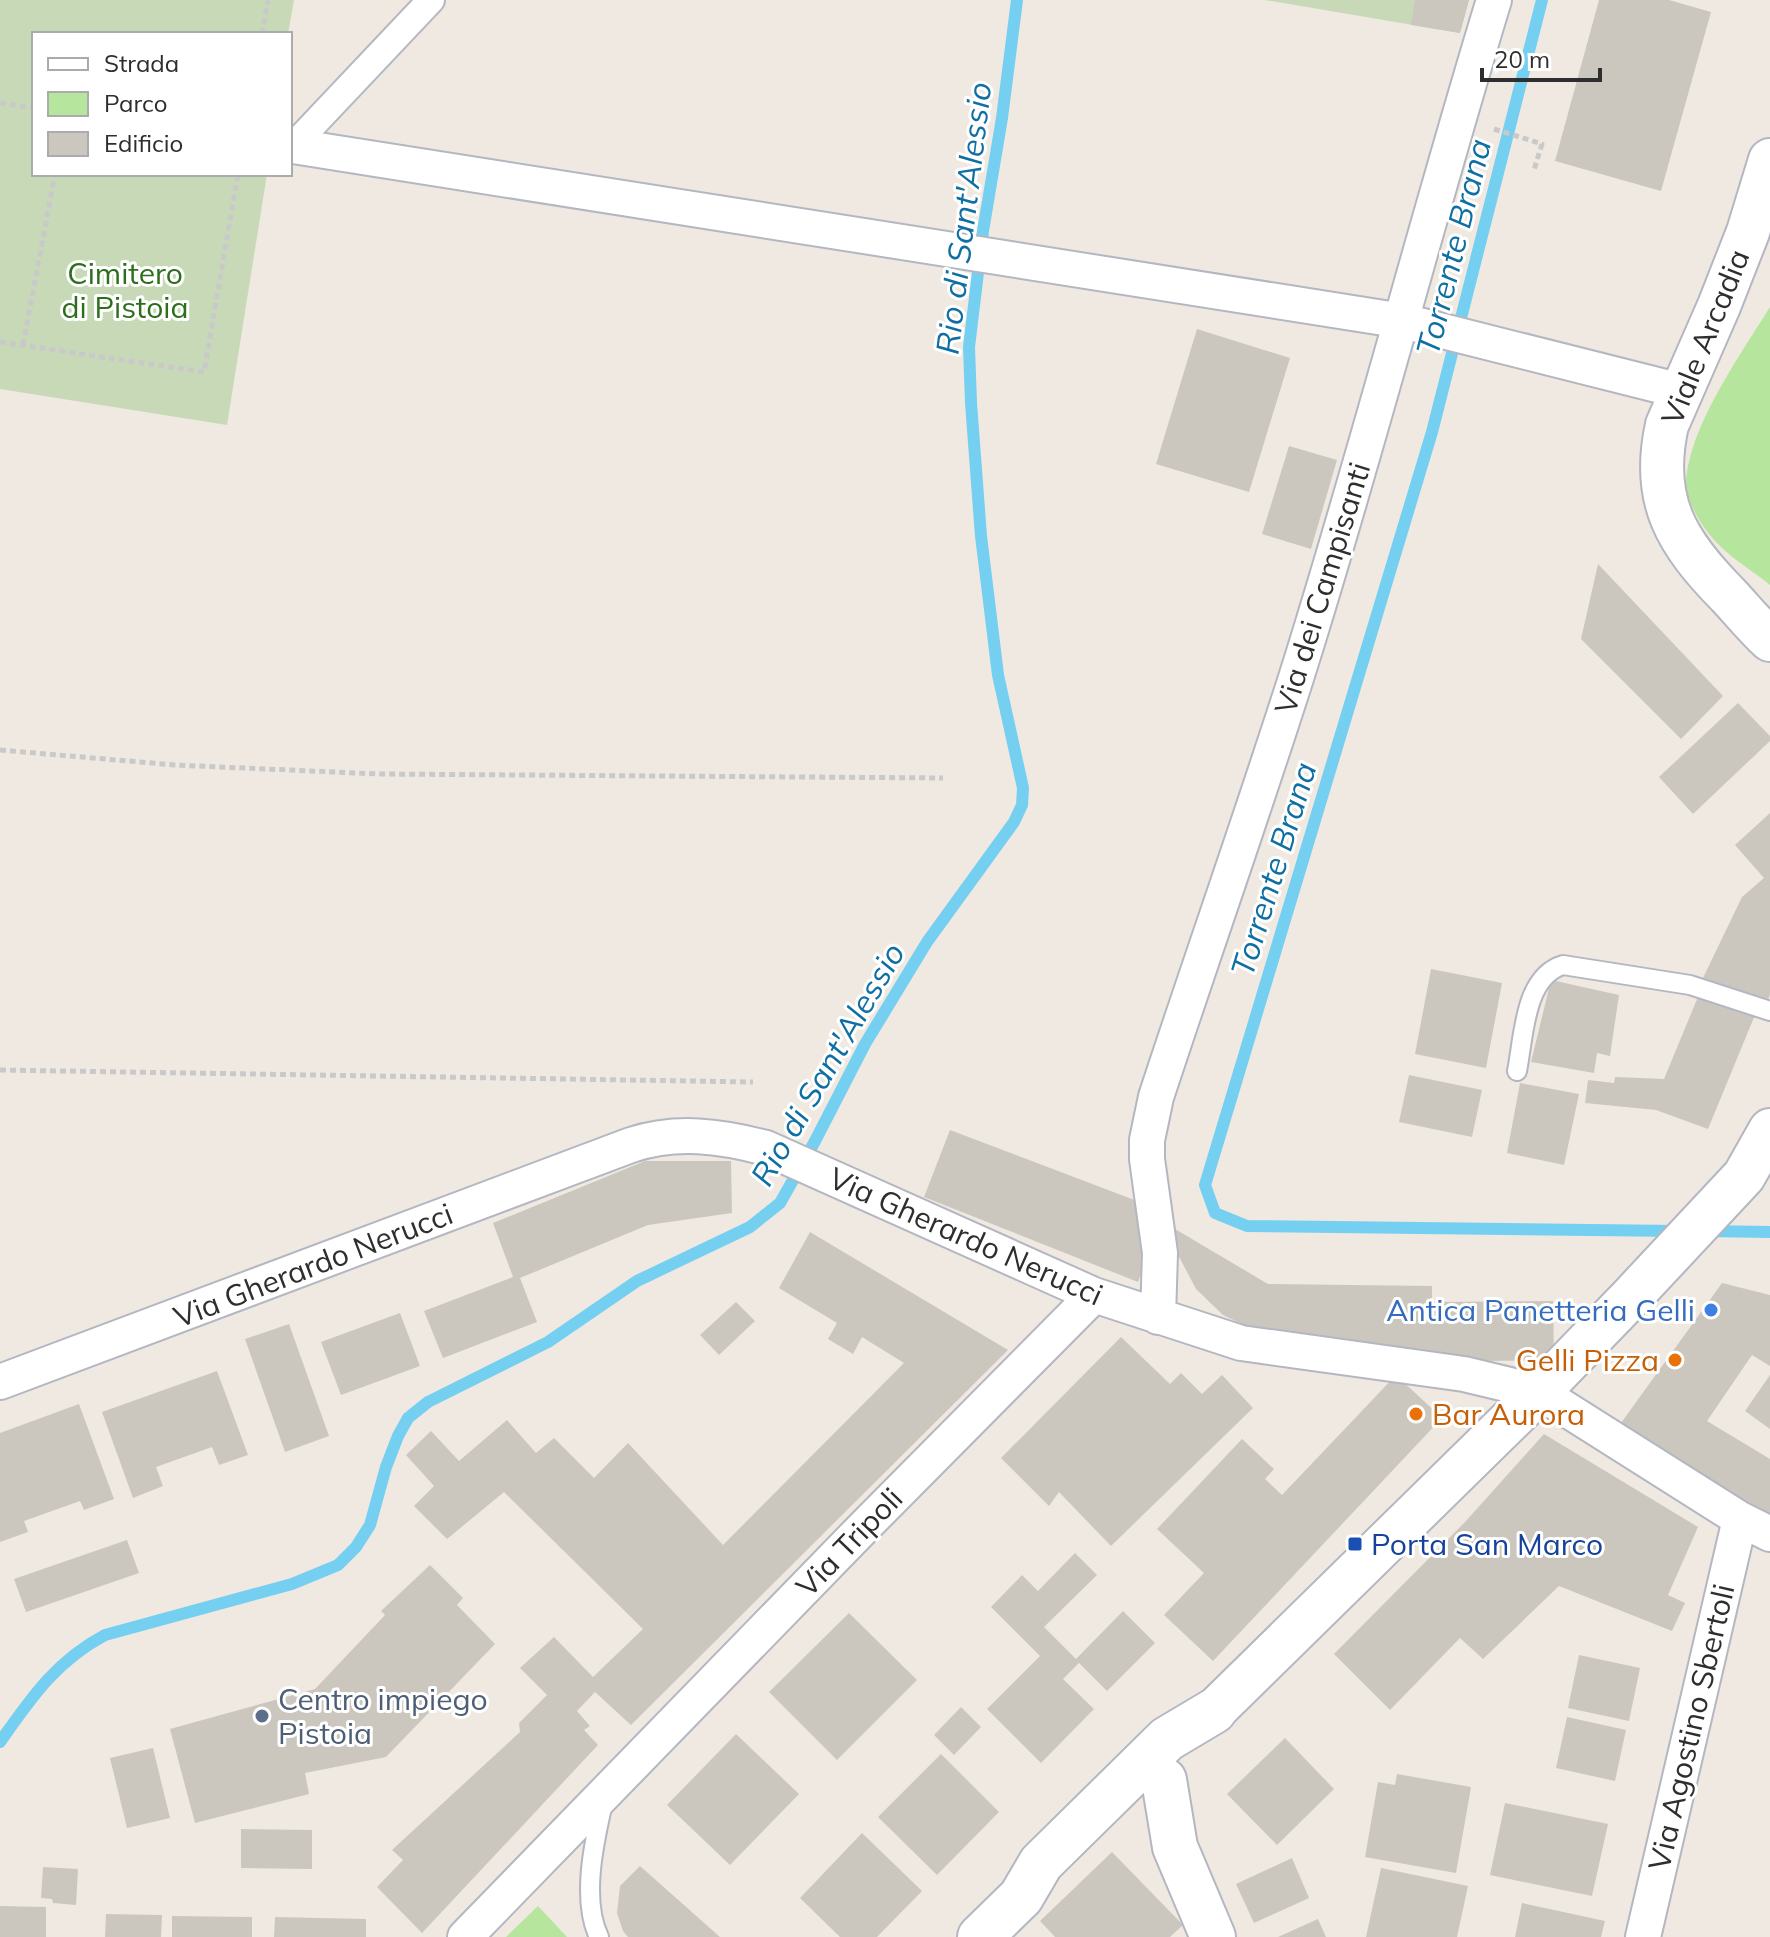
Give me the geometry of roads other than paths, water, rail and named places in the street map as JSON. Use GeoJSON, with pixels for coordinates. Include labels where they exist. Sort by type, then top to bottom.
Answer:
{"type":"FeatureCollection","features":[{"type":"Feature","properties":{"kind":"main road"},"geometry":{"type":"LineString","coordinates":[[1021,1897],[1061,1881],[1183,1760],[1214,1711]]}},
{"type":"Feature","properties":{"kind":"main road"},"geometry":{"type":"LineString","coordinates":[[980,1937],[1021,1897],[1041,1863],[1167,1739],[1214,1711]]}},
{"type":"Feature","properties":{"kind":"main road"},"geometry":{"type":"LineString","coordinates":[[1164,1780],[1175,1847],[1213,1937]]}},
{"type":"Feature","properties":{"kind":"street"},"geometry":{"type":"LineString","coordinates":[[293,146],[431,0]]}},
{"type":"Feature","properties":{"kind":"street","name":"Via dei Campisanti"},"geometry":{"type":"LineString","coordinates":[[1158,1317],[1160,1253],[1147,1159],[1147,1140],[1156,1097],[1415,323],[1456,124],[1494,0]]}},
{"type":"Feature","properties":{"kind":"street"},"geometry":{"type":"LineString","coordinates":[[293,146],[1415,323],[1663,387]]}},
{"type":"Feature","properties":{"kind":"street","name":"Viale Arcadia"},"geometry":{"type":"LineString","coordinates":[[1770,160],[1748,232],[1719,306],[1663,387],[1667,425],[1663,445],[1664,493],[1672,520],[1682,541],[1709,577],[1770,640]]}},
{"type":"Feature","properties":{"kind":"street","name":"Viale Arcadia"},"geometry":{"type":"LineString","coordinates":[[1725,593],[1770,615]]}},
{"type":"Feature","properties":{"kind":"street"},"geometry":{"type":"LineString","coordinates":[[1214,1711],[1539,1392],[1630,1298],[1744,1176],[1770,1130]]}},
{"type":"Feature","properties":{"kind":"street","name":"Via Gherardo Nerucci"},"geometry":{"type":"LineString","coordinates":[[0,1382],[649,1139],[672,1136],[727,1138],[766,1148],[1094,1295],[1241,1343],[1464,1374],[1539,1392],[1755,1526]]}},
{"type":"Feature","properties":{"kind":"street","name":"Via Tripoli"},"geometry":{"type":"LineString","coordinates":[[465,1937],[1094,1295]]}},
{"type":"Feature","properties":{"kind":"street","name":"Via Agostino Sbertoli"},"geometry":{"type":"LineString","coordinates":[[1643,1936],[1755,1526]]}},
{"type":"Feature","properties":{"kind":"lane"},"geometry":{"type":"LineString","coordinates":[[1517,1071],[1530,1004],[1541,979],[1551,969],[1563,965],[1690,985],[1770,1011]]}},
{"type":"Feature","properties":{"kind":"lane"},"geometry":{"type":"LineString","coordinates":[[599,1937],[590,1915],[589,1894],[606,1792]]}},
{"type":"Feature","properties":{"kind":"waterway","name":"Rio di Sant'Alessio"},"geometry":{"type":"LineString","coordinates":[[0,1742],[58,1669],[105,1635],[292,1584],[338,1565],[356,1547],[370,1525],[386,1467],[408,1418],[428,1402],[548,1342],[637,1281],[750,1227],[780,1203],[865,1044],[927,942],[1014,822],[1022,805],[1023,788],[998,675],[981,536],[969,347],[1017,0]]}},
{"type":"Feature","properties":{"kind":"waterway","name":"Torrente Brana"},"geometry":{"type":"LineString","coordinates":[[1542,0],[1432,432],[1205,1185],[1215,1213],[1247,1226],[1679,1231]]}},
{"type":"Feature","properties":{"kind":"waterway","name":"Torrente Brana"},"geometry":{"type":"LineString","coordinates":[[1705,1231],[1770,1232]]}},
{"type":"Feature","properties":{"kind":"place","name":"Antica Panetteria Gelli"},"geometry":{"type":"Point","coordinates":[1711,1310]}},
{"type":"Feature","properties":{"kind":"place","name":"Gelli Pizza"},"geometry":{"type":"Point","coordinates":[1675,1360]}},
{"type":"Feature","properties":{"kind":"place","name":"Bar Aurora"},"geometry":{"type":"Point","coordinates":[1416,1414]}},
{"type":"Feature","properties":{"kind":"place","name":"Porta San Marco"},"geometry":{"type":"Point","coordinates":[1355,1544]}},
{"type":"Feature","properties":{"kind":"place","name":"Centro impiego Pistoia"},"geometry":{"type":"Point","coordinates":[262,1716]}},
{"type":"Feature","properties":{"kind":"park label","name":"Cimitero di Pistoia"},"geometry":{"type":"Point","coordinates":[125,290]}}]}
